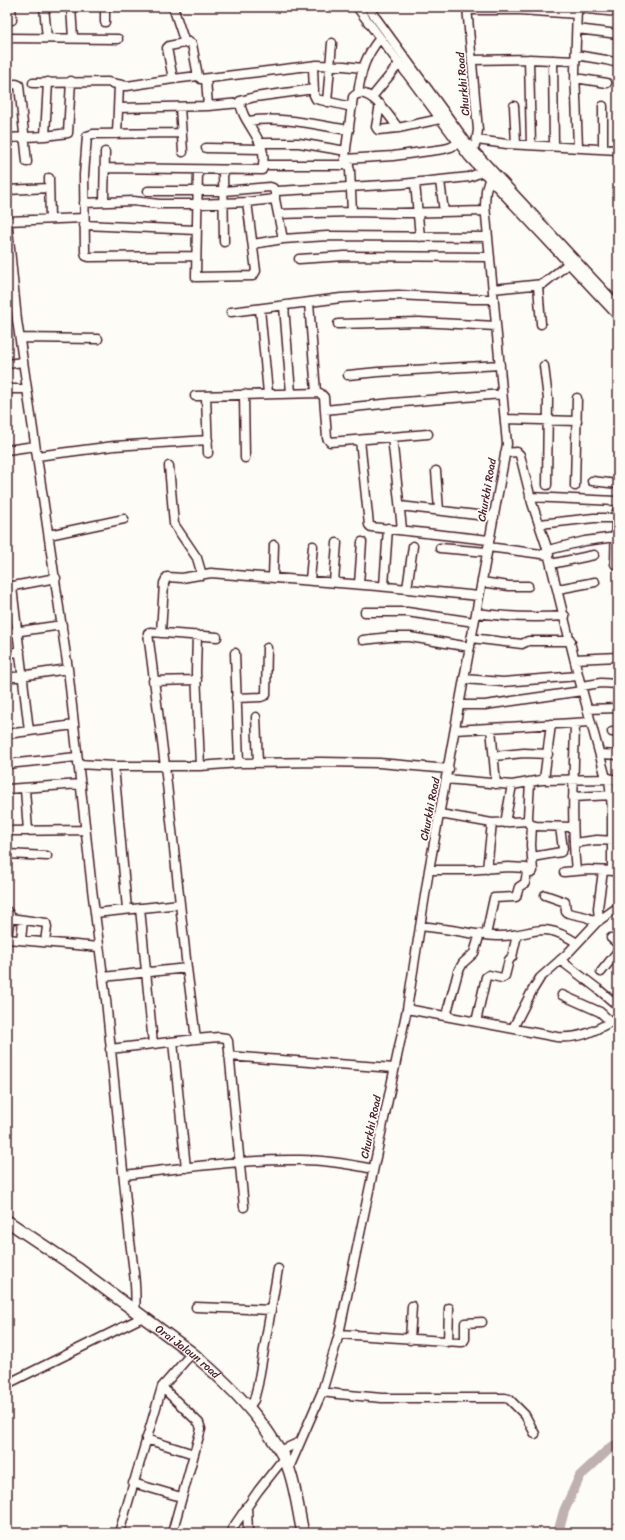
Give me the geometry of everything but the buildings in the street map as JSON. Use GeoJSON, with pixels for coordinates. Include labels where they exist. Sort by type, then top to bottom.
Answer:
{"type":"FeatureCollection","features":[{"type":"Feature","properties":{"kind":"main road","name":"Orai Jalaun road"},"geometry":{"type":"LineString","coordinates":[[7,1221],[77,1268],[192,1353],[207,1365],[249,1407],[284,1459],[296,1495],[303,1533]]}},
{"type":"Feature","properties":{"kind":"street"},"geometry":{"type":"LineString","coordinates":[[11,7],[12,20]]}},
{"type":"Feature","properties":{"kind":"street"},"geometry":{"type":"LineString","coordinates":[[44,7],[47,38]]}},
{"type":"Feature","properties":{"kind":"street"},"geometry":{"type":"LineString","coordinates":[[71,7],[73,38]]}},
{"type":"Feature","properties":{"kind":"street"},"geometry":{"type":"LineString","coordinates":[[105,7],[105,22]]}},
{"type":"Feature","properties":{"kind":"street"},"geometry":{"type":"LineString","coordinates":[[173,7],[185,43]]}},
{"type":"Feature","properties":{"kind":"street"},"geometry":{"type":"LineString","coordinates":[[357,7],[440,119],[461,142],[474,150],[514,192],[618,306]]}},
{"type":"Feature","properties":{"kind":"street"},"geometry":{"type":"LineString","coordinates":[[368,7],[461,142],[469,157],[618,316]]}},
{"type":"Feature","properties":{"kind":"street"},"geometry":{"type":"LineString","coordinates":[[468,9],[577,10],[601,8],[618,12]]}},
{"type":"Feature","properties":{"kind":"street","name":"Churkhi Road"},"geometry":{"type":"LineString","coordinates":[[468,9],[478,130],[474,150],[469,157]]}},
{"type":"Feature","properties":{"kind":"street"},"geometry":{"type":"LineString","coordinates":[[577,10],[575,78],[578,147]]}},
{"type":"Feature","properties":{"kind":"street"},"geometry":{"type":"LineString","coordinates":[[577,28],[618,34]]}},
{"type":"Feature","properties":{"kind":"street"},"geometry":{"type":"LineString","coordinates":[[7,38],[118,39]]}},
{"type":"Feature","properties":{"kind":"street"},"geometry":{"type":"LineString","coordinates":[[358,94],[362,68],[370,51],[380,38]]}},
{"type":"Feature","properties":{"kind":"street"},"geometry":{"type":"LineString","coordinates":[[173,79],[167,48],[169,46],[189,42],[192,44],[208,106]]}},
{"type":"Feature","properties":{"kind":"street"},"geometry":{"type":"LineString","coordinates":[[327,102],[332,43]]}},
{"type":"Feature","properties":{"kind":"street"},"geometry":{"type":"LineString","coordinates":[[472,60],[553,60],[575,58],[606,60],[618,63]]}},
{"type":"Feature","properties":{"kind":"street"},"geometry":{"type":"LineString","coordinates":[[528,59],[531,145]]}},
{"type":"Feature","properties":{"kind":"street"},"geometry":{"type":"LineString","coordinates":[[553,60],[554,146]]}},
{"type":"Feature","properties":{"kind":"street"},"geometry":{"type":"LineString","coordinates":[[372,97],[399,64]]}},
{"type":"Feature","properties":{"kind":"street"},"geometry":{"type":"LineString","coordinates":[[33,83],[71,81],[107,82],[126,86],[173,79],[202,78],[313,66],[330,65],[362,68]]}},
{"type":"Feature","properties":{"kind":"street"},"geometry":{"type":"LineString","coordinates":[[313,66],[314,97],[327,102],[352,107]]}},
{"type":"Feature","properties":{"kind":"street"},"geometry":{"type":"LineString","coordinates":[[575,78],[607,83]]}},
{"type":"Feature","properties":{"kind":"street"},"geometry":{"type":"LineString","coordinates":[[7,138],[68,134],[71,81]]}},
{"type":"Feature","properties":{"kind":"street"},"geometry":{"type":"LineString","coordinates":[[45,136],[48,82]]}},
{"type":"Feature","properties":{"kind":"street"},"geometry":{"type":"LineString","coordinates":[[7,85],[19,85],[27,162]]}},
{"type":"Feature","properties":{"kind":"street"},"geometry":{"type":"LineString","coordinates":[[117,134],[119,85]]}},
{"type":"Feature","properties":{"kind":"street"},"geometry":{"type":"LineString","coordinates":[[118,108],[208,106],[240,103],[242,100],[255,97],[314,89]]}},
{"type":"Feature","properties":{"kind":"street"},"geometry":{"type":"LineString","coordinates":[[352,212],[351,187],[346,159],[353,96],[365,94],[372,97],[380,104],[398,128]]}},
{"type":"Feature","properties":{"kind":"street"},"geometry":{"type":"LineString","coordinates":[[105,168],[262,170],[263,165],[261,146],[240,103]]}},
{"type":"Feature","properties":{"kind":"street"},"geometry":{"type":"LineString","coordinates":[[380,104],[377,128],[381,130],[440,119]]}},
{"type":"Feature","properties":{"kind":"street"},"geometry":{"type":"LineString","coordinates":[[514,106],[516,144]]}},
{"type":"Feature","properties":{"kind":"street"},"geometry":{"type":"LineString","coordinates":[[602,149],[603,106]]}},
{"type":"Feature","properties":{"kind":"street"},"geometry":{"type":"LineString","coordinates":[[180,107],[183,152]]}},
{"type":"Feature","properties":{"kind":"street"},"geometry":{"type":"LineString","coordinates":[[248,121],[258,119],[284,120],[349,130]]}},
{"type":"Feature","properties":{"kind":"street"},"geometry":{"type":"LineString","coordinates":[[182,133],[93,134],[87,136],[84,203],[85,254],[89,256],[196,256]]}},
{"type":"Feature","properties":{"kind":"street"},"geometry":{"type":"LineString","coordinates":[[476,140],[618,150]]}},
{"type":"Feature","properties":{"kind":"street"},"geometry":{"type":"LineString","coordinates":[[263,165],[393,156],[444,149],[461,142]]}},
{"type":"Feature","properties":{"kind":"street"},"geometry":{"type":"LineString","coordinates":[[206,148],[299,143],[346,159]]}},
{"type":"Feature","properties":{"kind":"street"},"geometry":{"type":"LineString","coordinates":[[104,201],[105,152]]}},
{"type":"Feature","properties":{"kind":"street"},"geometry":{"type":"LineString","coordinates":[[198,170],[195,275],[197,278],[253,276],[256,271],[247,202]]}},
{"type":"Feature","properties":{"kind":"street"},"geometry":{"type":"LineString","coordinates":[[224,170],[224,242]]}},
{"type":"Feature","properties":{"kind":"street","name":"Churkhi Road"},"geometry":{"type":"LineString","coordinates":[[284,1459],[300,1442],[322,1392],[339,1334],[407,1009],[429,870],[507,444],[485,211],[485,197],[492,170]]}},
{"type":"Feature","properties":{"kind":"street"},"geometry":{"type":"LineString","coordinates":[[84,203],[104,201],[133,201],[159,204],[247,202],[275,195],[280,190],[415,183],[469,177],[482,172]]}},
{"type":"Feature","properties":{"kind":"street"},"geometry":{"type":"LineString","coordinates":[[48,178],[50,219]]}},
{"type":"Feature","properties":{"kind":"street"},"geometry":{"type":"LineString","coordinates":[[440,180],[444,212]]}},
{"type":"Feature","properties":{"kind":"street"},"geometry":{"type":"LineString","coordinates":[[415,183],[420,237]]}},
{"type":"Feature","properties":{"kind":"street"},"geometry":{"type":"LineString","coordinates":[[7,190],[49,188]]}},
{"type":"Feature","properties":{"kind":"street"},"geometry":{"type":"LineString","coordinates":[[148,191],[224,191],[273,188],[283,239]]}},
{"type":"Feature","properties":{"kind":"street"},"geometry":{"type":"LineString","coordinates":[[278,214],[485,211]]}},
{"type":"Feature","properties":{"kind":"street"},"geometry":{"type":"LineString","coordinates":[[7,1384],[139,1315],[68,669],[56,578],[23,362],[7,220],[50,219],[196,230]]}},
{"type":"Feature","properties":{"kind":"street"},"geometry":{"type":"LineString","coordinates":[[253,244],[283,239],[327,236],[488,237]]}},
{"type":"Feature","properties":{"kind":"street"},"geometry":{"type":"LineString","coordinates":[[299,259],[345,256],[490,257]]}},
{"type":"Feature","properties":{"kind":"street"},"geometry":{"type":"LineString","coordinates":[[493,289],[538,286],[549,281],[569,263]]}},
{"type":"Feature","properties":{"kind":"street"},"geometry":{"type":"LineString","coordinates":[[538,286],[541,324]]}},
{"type":"Feature","properties":{"kind":"street"},"geometry":{"type":"LineString","coordinates":[[231,312],[341,298],[398,295],[494,299]]}},
{"type":"Feature","properties":{"kind":"street"},"geometry":{"type":"LineString","coordinates":[[309,303],[316,392]]}},
{"type":"Feature","properties":{"kind":"street"},"geometry":{"type":"LineString","coordinates":[[284,306],[292,393]]}},
{"type":"Feature","properties":{"kind":"street"},"geometry":{"type":"LineString","coordinates":[[260,309],[268,393]]}},
{"type":"Feature","properties":{"kind":"street"},"geometry":{"type":"LineString","coordinates":[[338,324],[419,322],[496,326]]}},
{"type":"Feature","properties":{"kind":"street"},"geometry":{"type":"LineString","coordinates":[[20,338],[98,339]]}},
{"type":"Feature","properties":{"kind":"street"},"geometry":{"type":"LineString","coordinates":[[7,364],[23,362]]}},
{"type":"Feature","properties":{"kind":"street"},"geometry":{"type":"LineString","coordinates":[[348,375],[500,365]]}},
{"type":"Feature","properties":{"kind":"street"},"geometry":{"type":"LineString","coordinates":[[544,366],[548,420],[547,485]]}},
{"type":"Feature","properties":{"kind":"street"},"geometry":{"type":"LineString","coordinates":[[7,389],[27,390]]}},
{"type":"Feature","properties":{"kind":"street"},"geometry":{"type":"LineString","coordinates":[[195,396],[316,392],[322,394],[325,410],[327,441],[334,443],[428,434]]}},
{"type":"Feature","properties":{"kind":"street"},"geometry":{"type":"LineString","coordinates":[[244,394],[245,458]]}},
{"type":"Feature","properties":{"kind":"street"},"geometry":{"type":"LineString","coordinates":[[325,410],[502,394]]}},
{"type":"Feature","properties":{"kind":"street"},"geometry":{"type":"LineString","coordinates":[[206,396],[208,453]]}},
{"type":"Feature","properties":{"kind":"street"},"geometry":{"type":"LineString","coordinates":[[574,486],[577,398]]}},
{"type":"Feature","properties":{"kind":"street"},"geometry":{"type":"LineString","coordinates":[[505,419],[577,421]]}},
{"type":"Feature","properties":{"kind":"street"},"geometry":{"type":"LineString","coordinates":[[392,437],[402,530]]}},
{"type":"Feature","properties":{"kind":"street"},"geometry":{"type":"LineString","coordinates":[[37,456],[114,446],[208,440]]}},
{"type":"Feature","properties":{"kind":"street"},"geometry":{"type":"LineString","coordinates":[[360,440],[368,522],[371,527],[402,530],[488,547],[548,553],[585,542],[615,537]]}},
{"type":"Feature","properties":{"kind":"street"},"geometry":{"type":"LineString","coordinates":[[7,450],[35,446]]}},
{"type":"Feature","properties":{"kind":"street"},"geometry":{"type":"LineString","coordinates":[[505,454],[518,452],[520,455],[530,497],[540,524],[558,588],[590,722],[611,778],[616,842],[615,871],[564,872]]}},
{"type":"Feature","properties":{"kind":"street"},"geometry":{"type":"LineString","coordinates":[[169,466],[174,524],[197,558],[202,575]]}},
{"type":"Feature","properties":{"kind":"street"},"geometry":{"type":"LineString","coordinates":[[436,472],[438,510]]}},
{"type":"Feature","properties":{"kind":"street"},"geometry":{"type":"LineString","coordinates":[[592,482],[618,484]]}},
{"type":"Feature","properties":{"kind":"street"},"geometry":{"type":"LineString","coordinates":[[530,497],[616,501]]}},
{"type":"Feature","properties":{"kind":"street"},"geometry":{"type":"LineString","coordinates":[[400,506],[494,517]]}},
{"type":"Feature","properties":{"kind":"street"},"geometry":{"type":"LineString","coordinates":[[540,524],[594,518],[617,519],[615,537],[617,549],[615,564]]}},
{"type":"Feature","properties":{"kind":"street"},"geometry":{"type":"LineString","coordinates":[[49,535],[124,519]]}},
{"type":"Feature","properties":{"kind":"street"},"geometry":{"type":"LineString","coordinates":[[384,586],[388,528]]}},
{"type":"Feature","properties":{"kind":"street"},"geometry":{"type":"LineString","coordinates":[[359,584],[362,542]]}},
{"type":"Feature","properties":{"kind":"street"},"geometry":{"type":"LineString","coordinates":[[334,582],[337,543]]}},
{"type":"Feature","properties":{"kind":"street"},"geometry":{"type":"LineString","coordinates":[[273,578],[274,545]]}},
{"type":"Feature","properties":{"kind":"street"},"geometry":{"type":"LineString","coordinates":[[310,580],[313,546]]}},
{"type":"Feature","properties":{"kind":"street"},"geometry":{"type":"LineString","coordinates":[[407,588],[412,546]]}},
{"type":"Feature","properties":{"kind":"street"},"geometry":{"type":"LineString","coordinates":[[440,548],[488,547]]}},
{"type":"Feature","properties":{"kind":"street"},"geometry":{"type":"LineString","coordinates":[[551,564],[594,555]]}},
{"type":"Feature","properties":{"kind":"street"},"geometry":{"type":"LineString","coordinates":[[161,633],[165,579],[167,577],[182,578],[211,573],[384,586],[479,596]]}},
{"type":"Feature","properties":{"kind":"street"},"geometry":{"type":"LineString","coordinates":[[29,731],[20,651],[9,587],[56,578]]}},
{"type":"Feature","properties":{"kind":"street"},"geometry":{"type":"LineString","coordinates":[[482,582],[509,586],[528,586]]}},
{"type":"Feature","properties":{"kind":"street"},"geometry":{"type":"LineString","coordinates":[[558,588],[595,582]]}},
{"type":"Feature","properties":{"kind":"street"},"geometry":{"type":"LineString","coordinates":[[365,612],[407,612],[474,622]]}},
{"type":"Feature","properties":{"kind":"street"},"geometry":{"type":"LineString","coordinates":[[476,613],[505,617],[565,616]]}},
{"type":"Feature","properties":{"kind":"street"},"geometry":{"type":"LineString","coordinates":[[7,633],[62,625]]}},
{"type":"Feature","properties":{"kind":"street"},"geometry":{"type":"LineString","coordinates":[[196,1039],[165,766],[148,633],[217,637]]}},
{"type":"Feature","properties":{"kind":"street"},"geometry":{"type":"LineString","coordinates":[[197,635],[200,766]]}},
{"type":"Feature","properties":{"kind":"street"},"geometry":{"type":"LineString","coordinates":[[363,640],[390,637],[410,637],[470,647]]}},
{"type":"Feature","properties":{"kind":"street"},"geometry":{"type":"LineString","coordinates":[[471,638],[522,644],[528,640],[571,642]]}},
{"type":"Feature","properties":{"kind":"street"},"geometry":{"type":"LineString","coordinates":[[236,698],[261,697],[266,695],[267,648]]}},
{"type":"Feature","properties":{"kind":"street"},"geometry":{"type":"LineString","coordinates":[[7,654],[20,651]]}},
{"type":"Feature","properties":{"kind":"street"},"geometry":{"type":"LineString","coordinates":[[235,653],[239,763]]}},
{"type":"Feature","properties":{"kind":"street"},"geometry":{"type":"LineString","coordinates":[[575,659],[618,657]]}},
{"type":"Feature","properties":{"kind":"street"},"geometry":{"type":"LineString","coordinates":[[7,678],[68,669]]}},
{"type":"Feature","properties":{"kind":"street"},"geometry":{"type":"LineString","coordinates":[[464,679],[503,682],[578,676]]}},
{"type":"Feature","properties":{"kind":"street"},"geometry":{"type":"LineString","coordinates":[[153,681],[197,680]]}},
{"type":"Feature","properties":{"kind":"street"},"geometry":{"type":"LineString","coordinates":[[459,705],[485,705],[582,689],[601,683],[618,684]]}},
{"type":"Feature","properties":{"kind":"street"},"geometry":{"type":"LineString","coordinates":[[587,709],[618,708]]}},
{"type":"Feature","properties":{"kind":"street"},"geometry":{"type":"LineString","coordinates":[[256,717],[258,763]]}},
{"type":"Feature","properties":{"kind":"street"},"geometry":{"type":"LineString","coordinates":[[455,730],[590,722]]}},
{"type":"Feature","properties":{"kind":"street"},"geometry":{"type":"LineString","coordinates":[[575,723],[573,827],[576,871]]}},
{"type":"Feature","properties":{"kind":"street"},"geometry":{"type":"LineString","coordinates":[[544,780],[551,724]]}},
{"type":"Feature","properties":{"kind":"street"},"geometry":{"type":"LineString","coordinates":[[7,734],[74,725]]}},
{"type":"Feature","properties":{"kind":"street"},"geometry":{"type":"LineString","coordinates":[[491,728],[496,784]]}},
{"type":"Feature","properties":{"kind":"street"},"geometry":{"type":"LineString","coordinates":[[494,756],[524,753],[548,754]]}},
{"type":"Feature","properties":{"kind":"street"},"geometry":{"type":"LineString","coordinates":[[601,754],[618,755]]}},
{"type":"Feature","properties":{"kind":"street"},"geometry":{"type":"LineString","coordinates":[[7,764],[78,760],[114,766],[200,766],[239,763],[321,762],[379,763],[448,769]]}},
{"type":"Feature","properties":{"kind":"street"},"geometry":{"type":"LineString","coordinates":[[114,766],[127,909]]}},
{"type":"Feature","properties":{"kind":"street"},"geometry":{"type":"LineString","coordinates":[[446,779],[512,785],[544,780],[611,778]]}},
{"type":"Feature","properties":{"kind":"street"},"geometry":{"type":"LineString","coordinates":[[527,873],[531,873],[533,871],[530,823],[530,782]]}},
{"type":"Feature","properties":{"kind":"street"},"geometry":{"type":"LineString","coordinates":[[7,789],[25,789],[81,784]]}},
{"type":"Feature","properties":{"kind":"street"},"geometry":{"type":"LineString","coordinates":[[505,823],[512,785]]}},
{"type":"Feature","properties":{"kind":"street"},"geometry":{"type":"LineString","coordinates":[[25,789],[28,830]]}},
{"type":"Feature","properties":{"kind":"street"},"geometry":{"type":"LineString","coordinates":[[573,797],[612,795]]}},
{"type":"Feature","properties":{"kind":"street"},"geometry":{"type":"LineString","coordinates":[[440,814],[492,823],[530,823],[560,827],[573,827]]}},
{"type":"Feature","properties":{"kind":"street"},"geometry":{"type":"LineString","coordinates":[[487,869],[492,823]]}},
{"type":"Feature","properties":{"kind":"street"},"geometry":{"type":"LineString","coordinates":[[560,827],[562,850]]}},
{"type":"Feature","properties":{"kind":"street"},"geometry":{"type":"LineString","coordinates":[[7,831],[86,830]]}},
{"type":"Feature","properties":{"kind":"street"},"geometry":{"type":"LineString","coordinates":[[532,857],[560,853],[562,850],[596,840],[616,842]]}},
{"type":"Feature","properties":{"kind":"street"},"geometry":{"type":"LineString","coordinates":[[7,854],[47,856]]}},
{"type":"Feature","properties":{"kind":"street"},"geometry":{"type":"LineString","coordinates":[[429,870],[524,867],[527,870],[525,883],[519,887],[516,897],[494,898],[483,935],[474,953],[464,963],[458,972],[446,1016]]}},
{"type":"Feature","properties":{"kind":"street"},"geometry":{"type":"LineString","coordinates":[[598,921],[598,908],[603,871]]}},
{"type":"Feature","properties":{"kind":"street"},"geometry":{"type":"LineString","coordinates":[[545,895],[565,902],[566,912],[568,913],[598,921]]}},
{"type":"Feature","properties":{"kind":"street"},"geometry":{"type":"LineString","coordinates":[[95,913],[180,904]]}},
{"type":"Feature","properties":{"kind":"street"},"geometry":{"type":"LineString","coordinates":[[513,1028],[540,978],[598,921],[618,907]]}},
{"type":"Feature","properties":{"kind":"street"},"geometry":{"type":"LineString","coordinates":[[140,908],[153,1044]]}},
{"type":"Feature","properties":{"kind":"street"},"geometry":{"type":"LineString","coordinates":[[45,942],[47,927],[46,923],[23,920],[8,915],[7,939],[99,947]]}},
{"type":"Feature","properties":{"kind":"street"},"geometry":{"type":"LineString","coordinates":[[21,940],[23,920]]}},
{"type":"Feature","properties":{"kind":"street"},"geometry":{"type":"LineString","coordinates":[[420,926],[496,936],[517,935],[539,929],[547,929],[567,936],[577,943]]}},
{"type":"Feature","properties":{"kind":"street"},"geometry":{"type":"LineString","coordinates":[[476,1022],[486,977],[489,975],[502,978],[505,976],[509,960],[513,956],[517,935]]}},
{"type":"Feature","properties":{"kind":"street"},"geometry":{"type":"LineString","coordinates":[[601,972],[618,951]]}},
{"type":"Feature","properties":{"kind":"street"},"geometry":{"type":"LineString","coordinates":[[560,960],[603,992],[618,1006]]}},
{"type":"Feature","properties":{"kind":"street"},"geometry":{"type":"LineString","coordinates":[[103,977],[187,968]]}},
{"type":"Feature","properties":{"kind":"street"},"geometry":{"type":"LineString","coordinates":[[562,995],[614,1020]]}},
{"type":"Feature","properties":{"kind":"street"},"geometry":{"type":"LineString","coordinates":[[407,1009],[570,1038],[579,1037],[592,1032],[614,1020]]}},
{"type":"Feature","properties":{"kind":"street"},"geometry":{"type":"LineString","coordinates":[[110,1050],[196,1039],[219,1037],[226,1038],[228,1041],[244,1207]]}},
{"type":"Feature","properties":{"kind":"street"},"geometry":{"type":"LineString","coordinates":[[173,1042],[186,1168]]}},
{"type":"Feature","properties":{"kind":"street"},"geometry":{"type":"LineString","coordinates":[[229,1056],[394,1068]]}},
{"type":"Feature","properties":{"kind":"street"},"geometry":{"type":"LineString","coordinates":[[124,1175],[279,1160],[333,1162],[373,1169]]}},
{"type":"Feature","properties":{"kind":"street"},"geometry":{"type":"LineString","coordinates":[[249,1407],[254,1400],[258,1384],[278,1269]]}},
{"type":"Feature","properties":{"kind":"street"},"geometry":{"type":"LineString","coordinates":[[410,1340],[412,1306]]}},
{"type":"Feature","properties":{"kind":"street"},"geometry":{"type":"LineString","coordinates":[[196,1307],[270,1310]]}},
{"type":"Feature","properties":{"kind":"street"},"geometry":{"type":"LineString","coordinates":[[448,1342],[449,1308]]}},
{"type":"Feature","properties":{"kind":"street"},"geometry":{"type":"LineString","coordinates":[[339,1334],[410,1340],[460,1342],[464,1341],[465,1323],[482,1322]]}},
{"type":"Feature","properties":{"kind":"street"},"geometry":{"type":"LineString","coordinates":[[119,1533],[162,1387],[192,1353]]}},
{"type":"Feature","properties":{"kind":"street"},"geometry":{"type":"LineString","coordinates":[[162,1387],[201,1426],[172,1533]]}},
{"type":"Feature","properties":{"kind":"street"},"geometry":{"type":"LineString","coordinates":[[322,1392],[382,1398],[505,1398],[509,1399],[525,1415],[535,1434]]}},
{"type":"Feature","properties":{"kind":"street"},"geometry":{"type":"LineString","coordinates":[[146,1439],[194,1454]]}},
{"type":"Feature","properties":{"kind":"street"},"geometry":{"type":"LineString","coordinates":[[232,1529],[284,1459],[300,1442]]}},
{"type":"Feature","properties":{"kind":"street"},"geometry":{"type":"LineString","coordinates":[[133,1483],[181,1497]]}},
{"type":"Feature","properties":{"kind":"street"},"geometry":{"type":"LineString","coordinates":[[248,1506],[248,1533]]}},
{"type":"Feature","properties":{"kind":"waterway"},"geometry":{"type":"LineString","coordinates":[[558,1533],[564,1511],[580,1476],[611,1447],[618,1444]]}}]}
